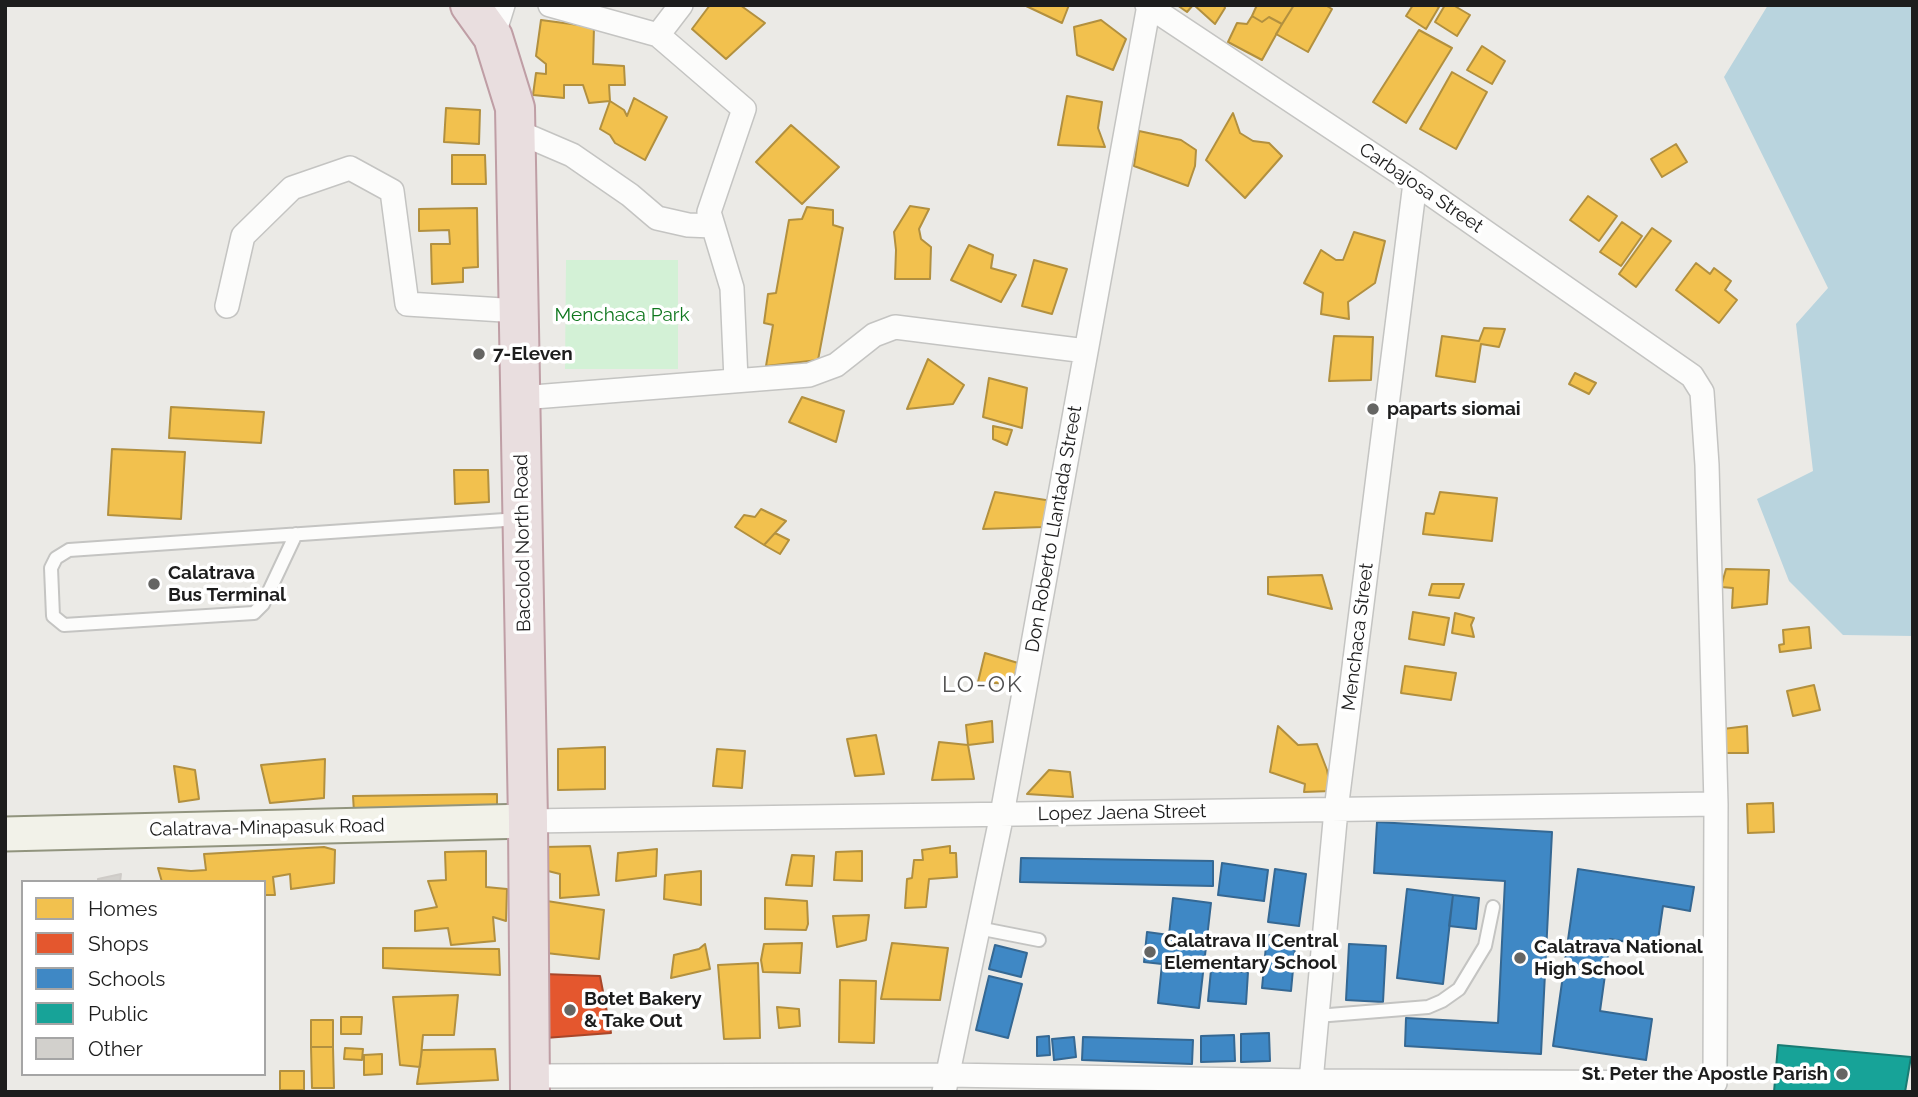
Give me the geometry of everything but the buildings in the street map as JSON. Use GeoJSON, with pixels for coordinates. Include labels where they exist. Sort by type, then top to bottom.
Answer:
{"type":"FeatureCollection","features":[{"type":"Feature","properties":{"kind":"highway","name":"Bacolod North Road"},"geometry":{"type":"LineString","coordinates":[[470,5],[498,21],[515,108],[530,1084]]}},
{"type":"Feature","properties":{"kind":"main road","name":"Calatrava-Minapasuk Road"},"geometry":{"type":"LineString","coordinates":[[5,834],[528,821]]}},
{"type":"Feature","properties":{"kind":"street"},"geometry":{"type":"LineString","coordinates":[[550,5],[658,35],[744,109],[709,212],[732,288],[736,380]]}},
{"type":"Feature","properties":{"kind":"street"},"geometry":{"type":"LineString","coordinates":[[658,35],[681,5]]}},
{"type":"Feature","properties":{"kind":"street","name":"Carbajosa Street"},"geometry":{"type":"LineString","coordinates":[[1149,6],[1415,183],[1692,376],[1702,392],[1707,465],[1716,804]]}},
{"type":"Feature","properties":{"kind":"street","name":"Don Roberto Llantada Street"},"geometry":{"type":"LineString","coordinates":[[946,1083],[1002,814],[1149,6]]}},
{"type":"Feature","properties":{"kind":"street"},"geometry":{"type":"LineString","coordinates":[[516,131],[572,155],[630,195],[657,218],[688,225],[713,226]]}},
{"type":"Feature","properties":{"kind":"street"},"geometry":{"type":"LineString","coordinates":[[227,306],[243,236],[292,188],[350,167],[392,191],[407,304],[519,312]]}},
{"type":"Feature","properties":{"kind":"street","name":"Menchaca Street"},"geometry":{"type":"LineString","coordinates":[[1311,1087],[1336,810],[1415,183]]}},
{"type":"Feature","properties":{"kind":"street"},"geometry":{"type":"LineString","coordinates":[[521,398],[809,375],[836,365],[874,335],[895,327],[1086,351]]}},
{"type":"Feature","properties":{"kind":"street"},"geometry":{"type":"LineString","coordinates":[[530,1084],[946,1083],[1311,1087],[1715,1083],[1716,804]]}},
{"type":"Feature","properties":{"kind":"street","name":"Lopez Jaena Street"},"geometry":{"type":"LineString","coordinates":[[528,821],[1716,804]]}},
{"type":"Feature","properties":{"kind":"lane"},"geometry":{"type":"LineString","coordinates":[[296,534],[263,604],[254,613],[64,625],[54,616],[51,568],[56,558],[69,550],[296,534],[523,519]]}},
{"type":"Feature","properties":{"kind":"lane"},"geometry":{"type":"LineString","coordinates":[[1317,1016],[1428,1007],[1442,1001],[1459,989],[1485,946],[1493,907]]}},
{"type":"Feature","properties":{"kind":"lane"},"geometry":{"type":"LineString","coordinates":[[978,929],[1039,940]]}},
{"type":"Feature","properties":{"kind":"green space","name":"Menchaca Park"},"geometry":{"type":"Polygon","coordinates":[[[566,260],[678,260],[678,369],[565,369],[566,260]]]}},
{"type":"Feature","properties":{"kind":"water"},"geometry":{"type":"Polygon","coordinates":[[[1768,5],[1913,5],[1913,636],[1843,635],[1789,581],[1757,499],[1813,471],[1796,324],[1828,288],[1724,77],[1768,5]]]}},
{"type":"Feature","properties":{"kind":"place","name":"7-Eleven"},"geometry":{"type":"Point","coordinates":[479,354]}},
{"type":"Feature","properties":{"kind":"place","name":"paparts siomai"},"geometry":{"type":"Point","coordinates":[1373,409]}},
{"type":"Feature","properties":{"kind":"place","name":"Calatrava Bus Terminal"},"geometry":{"type":"Point","coordinates":[154,584]}},
{"type":"Feature","properties":{"kind":"place","name":"Calatrava II Central Elementary School"},"geometry":{"type":"Point","coordinates":[1150,952]}},
{"type":"Feature","properties":{"kind":"place","name":"Calatrava National High School"},"geometry":{"type":"Point","coordinates":[1520,958]}},
{"type":"Feature","properties":{"kind":"place","name":"Botet Bakery & Take Out"},"geometry":{"type":"Point","coordinates":[570,1010]}},
{"type":"Feature","properties":{"kind":"place","name":"St. Peter the Apostle Parish"},"geometry":{"type":"Point","coordinates":[1842,1074]}},
{"type":"Feature","properties":{"kind":"district","name":"LO-OK"},"geometry":{"type":"Point","coordinates":[983,685]}}]}
